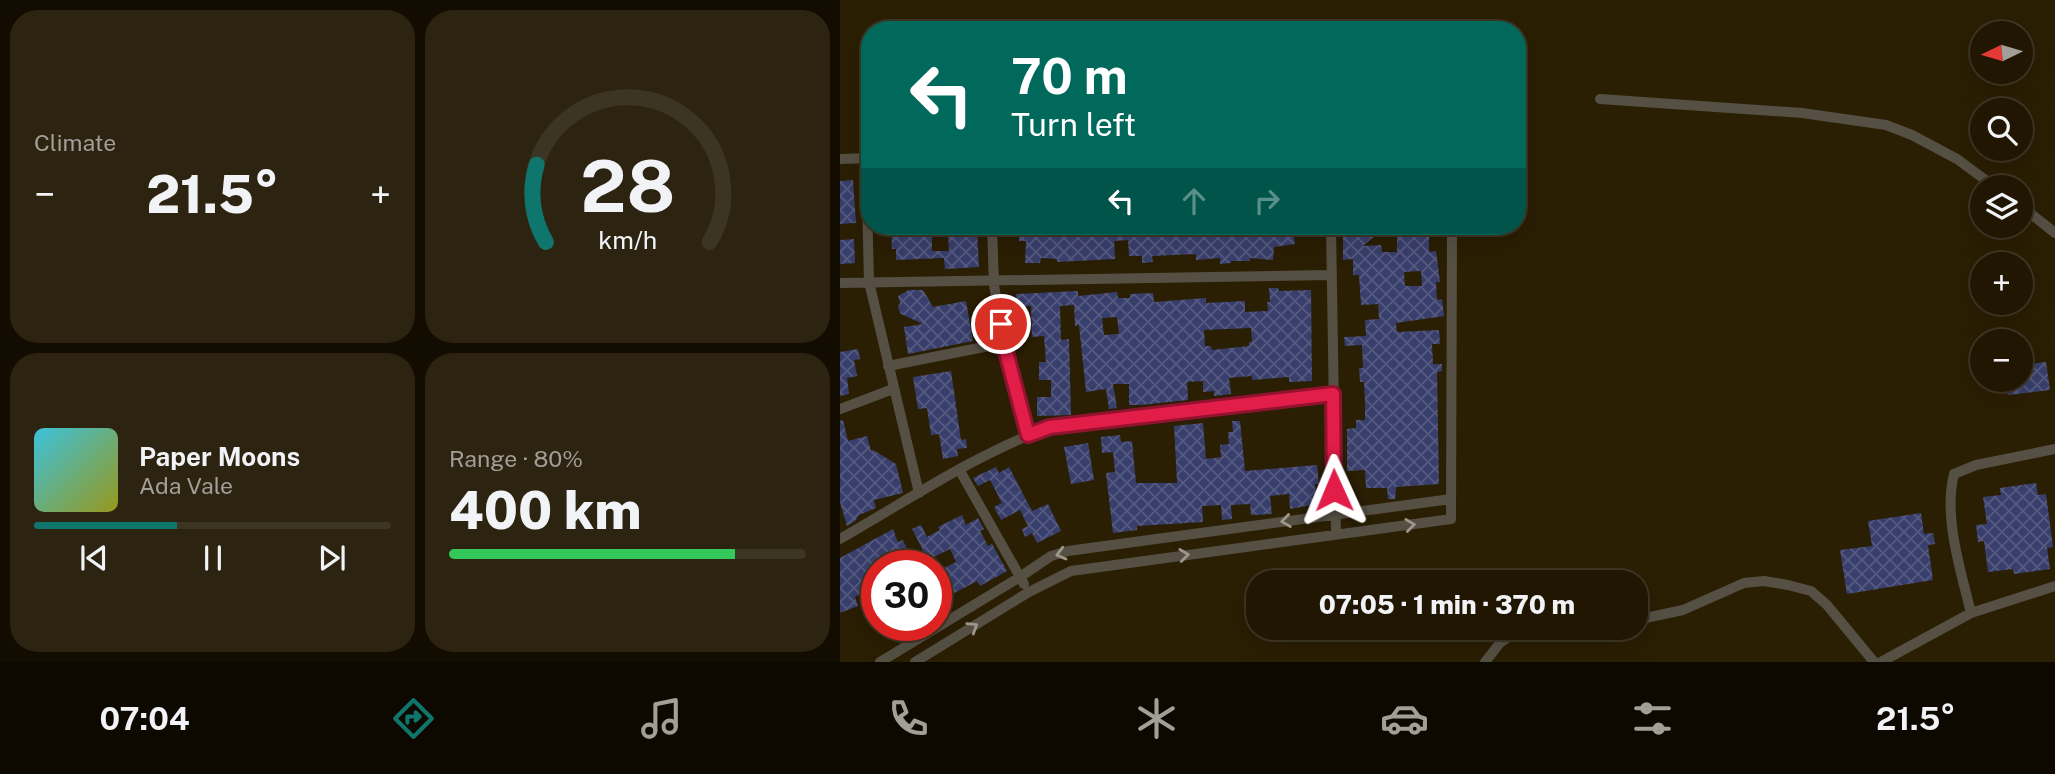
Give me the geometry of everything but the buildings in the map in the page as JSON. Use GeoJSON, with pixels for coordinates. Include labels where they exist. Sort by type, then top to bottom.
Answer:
{"type":"FeatureCollection","features":[{"type":"Feature","properties":{"kind":"street"},"geometry":{"type":"LineString","coordinates":[[1600,99],[1802,113],[1885,125],[1912,135],[1956,159],[1978,175]]}},
{"type":"Feature","properties":{"kind":"street"},"geometry":{"type":"LineString","coordinates":[[840,159],[861,158]]}},
{"type":"Feature","properties":{"kind":"street"},"geometry":{"type":"LineString","coordinates":[[2033,216],[2055,233]]}},
{"type":"Feature","properties":{"kind":"street"},"geometry":{"type":"LineString","coordinates":[[869,235],[869,282],[919,493]]}},
{"type":"Feature","properties":{"kind":"street"},"geometry":{"type":"LineString","coordinates":[[992,235],[994,279],[1004,343],[1028,435]]}},
{"type":"Feature","properties":{"kind":"street"},"geometry":{"type":"LineString","coordinates":[[1331,235],[1336,534]]}},
{"type":"Feature","properties":{"kind":"street"},"geometry":{"type":"LineString","coordinates":[[915,662],[1029,592],[1071,570],[1451,519],[1452,235]]}},
{"type":"Feature","properties":{"kind":"street"},"geometry":{"type":"LineString","coordinates":[[840,283],[1331,275]]}},
{"type":"Feature","properties":{"kind":"street"},"geometry":{"type":"LineString","coordinates":[[888,366],[1004,343]]}},
{"type":"Feature","properties":{"kind":"street"},"geometry":{"type":"LineString","coordinates":[[840,409],[893,389]]}},
{"type":"Feature","properties":{"kind":"street"},"geometry":{"type":"LineString","coordinates":[[840,539],[960,471],[1028,435],[1050,427],[1333,394]]}},
{"type":"Feature","properties":{"kind":"street"},"geometry":{"type":"LineString","coordinates":[[1971,613],[1950,514],[1950,490],[1954,474],[1976,466],[2055,449]]}},
{"type":"Feature","properties":{"kind":"street"},"geometry":{"type":"LineString","coordinates":[[960,471],[1029,592]]}},
{"type":"Feature","properties":{"kind":"street"},"geometry":{"type":"LineString","coordinates":[[880,662],[1020,578],[1051,556],[1069,551],[1451,499]]}},
{"type":"Feature","properties":{"kind":"street"},"geometry":{"type":"LineString","coordinates":[[1648,618],[1684,610],[1744,583],[1764,581],[1788,585],[1811,591],[1827,604],[1874,662]]}},
{"type":"Feature","properties":{"kind":"street"},"geometry":{"type":"LineString","coordinates":[[1881,662],[1971,613],[2055,586]]}},
{"type":"Feature","properties":{"kind":"street"},"geometry":{"type":"LineString","coordinates":[[1485,662],[1504,640]]}},
{"type":"Feature","properties":{"kind":"route"},"geometry":{"type":"LineString","coordinates":[[1001,324],[1028,435],[1050,427],[1333,394],[1334,490]]}}]}
